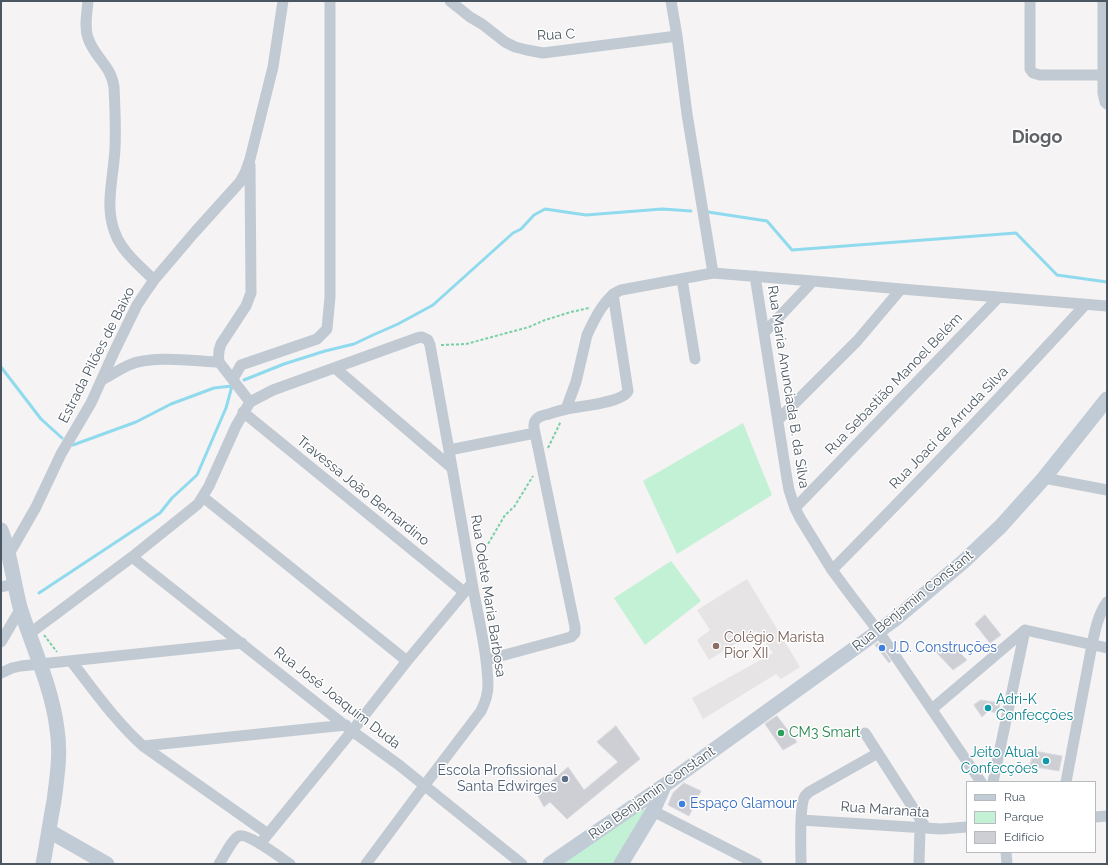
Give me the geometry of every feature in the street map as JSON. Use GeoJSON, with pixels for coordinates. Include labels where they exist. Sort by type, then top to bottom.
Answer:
{"type":"FeatureCollection","features":[{"type":"Feature","properties":{"kind":"main road","name":"Rua Benjamin Constant"},"geometry":{"type":"LineString","coordinates":[[550,864],[665,785],[894,620],[978,548],[1001,526],[1044,478],[1107,400]]}},
{"type":"Feature","properties":{"kind":"main road"},"geometry":{"type":"LineString","coordinates":[[1,530],[9,554],[8,585],[34,631],[40,664],[51,698],[59,740],[58,773],[43,864]]}},
{"type":"Feature","properties":{"kind":"main road"},"geometry":{"type":"LineString","coordinates":[[621,864],[653,811],[665,785]]}},
{"type":"Feature","properties":{"kind":"main road"},"geometry":{"type":"LineString","coordinates":[[49,831],[107,864]]}},
{"type":"Feature","properties":{"kind":"street"},"geometry":{"type":"LineString","coordinates":[[88,1],[86,25],[88,38],[113,78],[114,87],[115,150],[110,209],[112,224],[115,234],[123,247],[154,280]]}},
{"type":"Feature","properties":{"kind":"street","name":"Estrada Pilões de Baixo"},"geometry":{"type":"LineString","coordinates":[[9,554],[36,507],[61,454],[91,403],[137,305],[154,280],[240,182],[245,173],[250,159],[273,67],[283,1]]}},
{"type":"Feature","properties":{"kind":"street"},"geometry":{"type":"LineString","coordinates":[[232,379],[241,365],[317,339],[327,328],[330,297],[330,1]]}},
{"type":"Feature","properties":{"kind":"street","name":"Rua C"},"geometry":{"type":"LineString","coordinates":[[450,1],[505,42],[515,47],[544,53],[677,36]]}},
{"type":"Feature","properties":{"kind":"street"},"geometry":{"type":"LineString","coordinates":[[671,1],[687,114],[713,273]]}},
{"type":"Feature","properties":{"kind":"street"},"geometry":{"type":"LineString","coordinates":[[1030,1],[1030,69],[1033,73],[1040,75],[1102,75]]}},
{"type":"Feature","properties":{"kind":"street"},"geometry":{"type":"LineString","coordinates":[[1103,1],[1102,75],[1103,98],[1107,104]]}},
{"type":"Feature","properties":{"kind":"street"},"geometry":{"type":"LineString","coordinates":[[250,159],[251,293],[246,306],[219,350],[219,362],[250,402]]}},
{"type":"Feature","properties":{"kind":"street"},"geometry":{"type":"LineString","coordinates":[[566,409],[576,382],[587,336],[598,313],[613,294],[621,290],[682,278],[713,273],[1107,306]]}},
{"type":"Feature","properties":{"kind":"street","name":"Rua Maria Anunciada B. da Silva"},"geometry":{"type":"LineString","coordinates":[[755,276],[787,479],[795,508],[832,570],[879,632],[980,781]]}},
{"type":"Feature","properties":{"kind":"street"},"geometry":{"type":"LineString","coordinates":[[682,278],[695,359]]}},
{"type":"Feature","properties":{"kind":"street"},"geometry":{"type":"LineString","coordinates":[[764,333],[813,281]]}},
{"type":"Feature","properties":{"kind":"street"},"geometry":{"type":"LineString","coordinates":[[778,420],[857,341],[902,290]]}},
{"type":"Feature","properties":{"kind":"street"},"geometry":{"type":"LineString","coordinates":[[486,660],[571,637],[575,633],[534,424],[537,419],[545,415],[566,409],[617,399],[625,395],[628,391],[613,294]]}},
{"type":"Feature","properties":{"kind":"street","name":"Rua Sebastião Manoel Belém"},"geometry":{"type":"LineString","coordinates":[[795,508],[998,298]]}},
{"type":"Feature","properties":{"kind":"street","name":"Rua Joaci de Arruda Silva"},"geometry":{"type":"LineString","coordinates":[[832,570],[1013,383],[1085,304]]}},
{"type":"Feature","properties":{"kind":"street"},"geometry":{"type":"LineString","coordinates":[[34,631],[132,557],[193,508],[203,497],[243,412],[250,402],[273,390],[417,338],[425,338],[428,340],[430,345]]}},
{"type":"Feature","properties":{"kind":"street","name":"Rua Odete Maria Barbosa"},"geometry":{"type":"LineString","coordinates":[[366,864],[481,711],[486,702],[488,690],[486,660],[430,345]]}},
{"type":"Feature","properties":{"kind":"street"},"geometry":{"type":"LineString","coordinates":[[102,380],[129,365],[148,360],[159,359],[219,362]]}},
{"type":"Feature","properties":{"kind":"street"},"geometry":{"type":"LineString","coordinates":[[335,368],[452,468]]}},
{"type":"Feature","properties":{"kind":"street","name":"Travessa João Bernardino"},"geometry":{"type":"LineString","coordinates":[[243,412],[464,592]]}},
{"type":"Feature","properties":{"kind":"street"},"geometry":{"type":"LineString","coordinates":[[449,450],[535,432]]}},
{"type":"Feature","properties":{"kind":"street"},"geometry":{"type":"LineString","coordinates":[[1044,478],[1107,490]]}},
{"type":"Feature","properties":{"kind":"street"},"geometry":{"type":"LineString","coordinates":[[203,497],[407,661]]}},
{"type":"Feature","properties":{"kind":"street","name":"Rua José Joaquim Duda"},"geometry":{"type":"LineString","coordinates":[[132,557],[349,728],[399,765],[522,864]]}},
{"type":"Feature","properties":{"kind":"street"},"geometry":{"type":"LineString","coordinates":[[260,844],[349,728],[464,592],[471,579]]}},
{"type":"Feature","properties":{"kind":"street"},"geometry":{"type":"LineString","coordinates":[[1066,781],[1092,645],[1102,610],[1107,602]]}},
{"type":"Feature","properties":{"kind":"street"},"geometry":{"type":"LineString","coordinates":[[1,642],[20,608]]}},
{"type":"Feature","properties":{"kind":"street"},"geometry":{"type":"LineString","coordinates":[[1025,630],[1107,648]]}},
{"type":"Feature","properties":{"kind":"street"},"geometry":{"type":"LineString","coordinates":[[932,709],[1025,630]]}},
{"type":"Feature","properties":{"kind":"street"},"geometry":{"type":"LineString","coordinates":[[994,781],[1025,630]]}},
{"type":"Feature","properties":{"kind":"street"},"geometry":{"type":"LineString","coordinates":[[1,673],[21,666],[242,644]]}},
{"type":"Feature","properties":{"kind":"street"},"geometry":{"type":"LineString","coordinates":[[70,661],[118,721],[143,746],[268,834]]}},
{"type":"Feature","properties":{"kind":"street"},"geometry":{"type":"LineString","coordinates":[[143,746],[349,728]]}},
{"type":"Feature","properties":{"kind":"street"},"geometry":{"type":"LineString","coordinates":[[865,733],[923,828],[919,864]]}},
{"type":"Feature","properties":{"kind":"street"},"geometry":{"type":"LineString","coordinates":[[800,864],[801,820],[803,800],[805,796],[809,792],[878,753]]}},
{"type":"Feature","properties":{"kind":"street"},"geometry":{"type":"LineString","coordinates":[[653,811],[749,862]]}},
{"type":"Feature","properties":{"kind":"street"},"geometry":{"type":"LineString","coordinates":[[1096,817],[1107,816]]}},
{"type":"Feature","properties":{"kind":"street","name":"Rua Maranata"},"geometry":{"type":"LineString","coordinates":[[801,820],[941,829],[966,828]]}},
{"type":"Feature","properties":{"kind":"street"},"geometry":{"type":"LineString","coordinates":[[219,864],[234,839],[239,836],[250,838],[290,864]]}},
{"type":"Feature","properties":{"kind":"street"},"geometry":{"type":"LineString","coordinates":[[1006,853],[1006,864]]}},
{"type":"Feature","properties":{"kind":"path"},"geometry":{"type":"LineString","coordinates":[[430,345],[466,344],[529,327],[571,312],[605,304]]}},
{"type":"Feature","properties":{"kind":"path"},"geometry":{"type":"LineString","coordinates":[[471,579],[506,515],[514,506],[541,463],[566,409]]}},
{"type":"Feature","properties":{"kind":"path"},"geometry":{"type":"LineString","coordinates":[[34,631],[59,655],[70,661]]}},
{"type":"Feature","properties":{"kind":"shaded area","name":"Colégio Marista Pior XII"},"geometry":{"type":"Polygon","coordinates":[[[747,579],[800,667],[781,679],[776,674],[703,719],[692,698],[773,653],[756,631],[709,660],[697,640],[710,630],[697,610],[747,579]]]}},
{"type":"Feature","properties":{"kind":"green space"},"geometry":{"type":"Polygon","coordinates":[[[743,423],[772,495],[677,554],[643,481],[743,423]]]}},
{"type":"Feature","properties":{"kind":"green space"},"geometry":{"type":"Polygon","coordinates":[[[671,561],[701,601],[645,645],[614,598],[671,561]]]}},
{"type":"Feature","properties":{"kind":"green space"},"geometry":{"type":"Polygon","coordinates":[[[641,808],[646,810],[616,864],[557,864],[641,808]]]}},
{"type":"Feature","properties":{"kind":"building"},"geometry":{"type":"Polygon","coordinates":[[[985,615],[1001,635],[990,643],[975,624],[985,615]]]}},
{"type":"Feature","properties":{"kind":"building"},"geometry":{"type":"Polygon","coordinates":[[[949,642],[967,660],[953,670],[936,652],[949,642]]]}},
{"type":"Feature","properties":{"kind":"building"},"geometry":{"type":"Polygon","coordinates":[[[878,643],[891,661],[889,663],[875,645],[878,643]]]}},
{"type":"Feature","properties":{"kind":"building","name":"Adri-K Confecções"},"geometry":{"type":"Polygon","coordinates":[[[981,700],[1000,703],[998,713],[988,711],[982,717],[974,705],[981,700]]]}},
{"type":"Feature","properties":{"kind":"building","name":"CM3 Smart"},"geometry":{"type":"Polygon","coordinates":[[[777,716],[797,742],[783,750],[765,724],[777,716]]]}},
{"type":"Feature","properties":{"kind":"building","name":"Escola Profissional Santa Edwirges"},"geometry":{"type":"Polygon","coordinates":[[[616,726],[640,759],[567,819],[550,802],[544,807],[537,794],[568,767],[584,790],[618,762],[597,742],[616,726]]]}},
{"type":"Feature","properties":{"kind":"building","name":"Jeito Atual Confecções"},"geometry":{"type":"Polygon","coordinates":[[[1034,751],[1062,756],[1059,771],[1030,766],[1034,751]]]}},
{"type":"Feature","properties":{"kind":"building"},"geometry":{"type":"Polygon","coordinates":[[[684,783],[701,791],[689,816],[668,805],[673,793],[684,783]]]}},
{"type":"Feature","properties":{"kind":"waterway"},"geometry":{"type":"LineString","coordinates":[[244,380],[284,364],[325,351],[354,344],[398,324],[433,305],[513,233],[521,229],[534,215],[545,209],[586,215],[662,209],[691,211]]}},
{"type":"Feature","properties":{"kind":"waterway"},"geometry":{"type":"LineString","coordinates":[[708,212],[767,221],[792,250],[1016,233],[1057,275],[1107,282]]}},
{"type":"Feature","properties":{"kind":"waterway"},"geometry":{"type":"LineString","coordinates":[[1,367],[41,419],[62,438]]}},
{"type":"Feature","properties":{"kind":"waterway"},"geometry":{"type":"LineString","coordinates":[[39,593],[160,513],[172,498],[197,475],[226,408],[232,386],[234,385]]}},
{"type":"Feature","properties":{"kind":"waterway"},"geometry":{"type":"LineString","coordinates":[[73,445],[136,422],[171,404],[214,388],[232,386]]}},
{"type":"Feature","properties":{"kind":"place","name":"Colégio Marista Pior XII"},"geometry":{"type":"Point","coordinates":[716,646]}},
{"type":"Feature","properties":{"kind":"place","name":"J.D. Construções"},"geometry":{"type":"Point","coordinates":[882,648]}},
{"type":"Feature","properties":{"kind":"place","name":"Adri-K Confecções"},"geometry":{"type":"Point","coordinates":[988,708]}},
{"type":"Feature","properties":{"kind":"place","name":"CM3 Smart"},"geometry":{"type":"Point","coordinates":[781,733]}},
{"type":"Feature","properties":{"kind":"place","name":"Jeito Atual Confecções"},"geometry":{"type":"Point","coordinates":[1046,761]}},
{"type":"Feature","properties":{"kind":"place","name":"Escola Profissional Santa Edwirges"},"geometry":{"type":"Point","coordinates":[565,779]}},
{"type":"Feature","properties":{"kind":"place","name":"Espaço Glamour"},"geometry":{"type":"Point","coordinates":[682,804]}},
{"type":"Feature","properties":{"kind":"district","name":"Diogo"},"geometry":{"type":"Point","coordinates":[1037,138]}}]}
